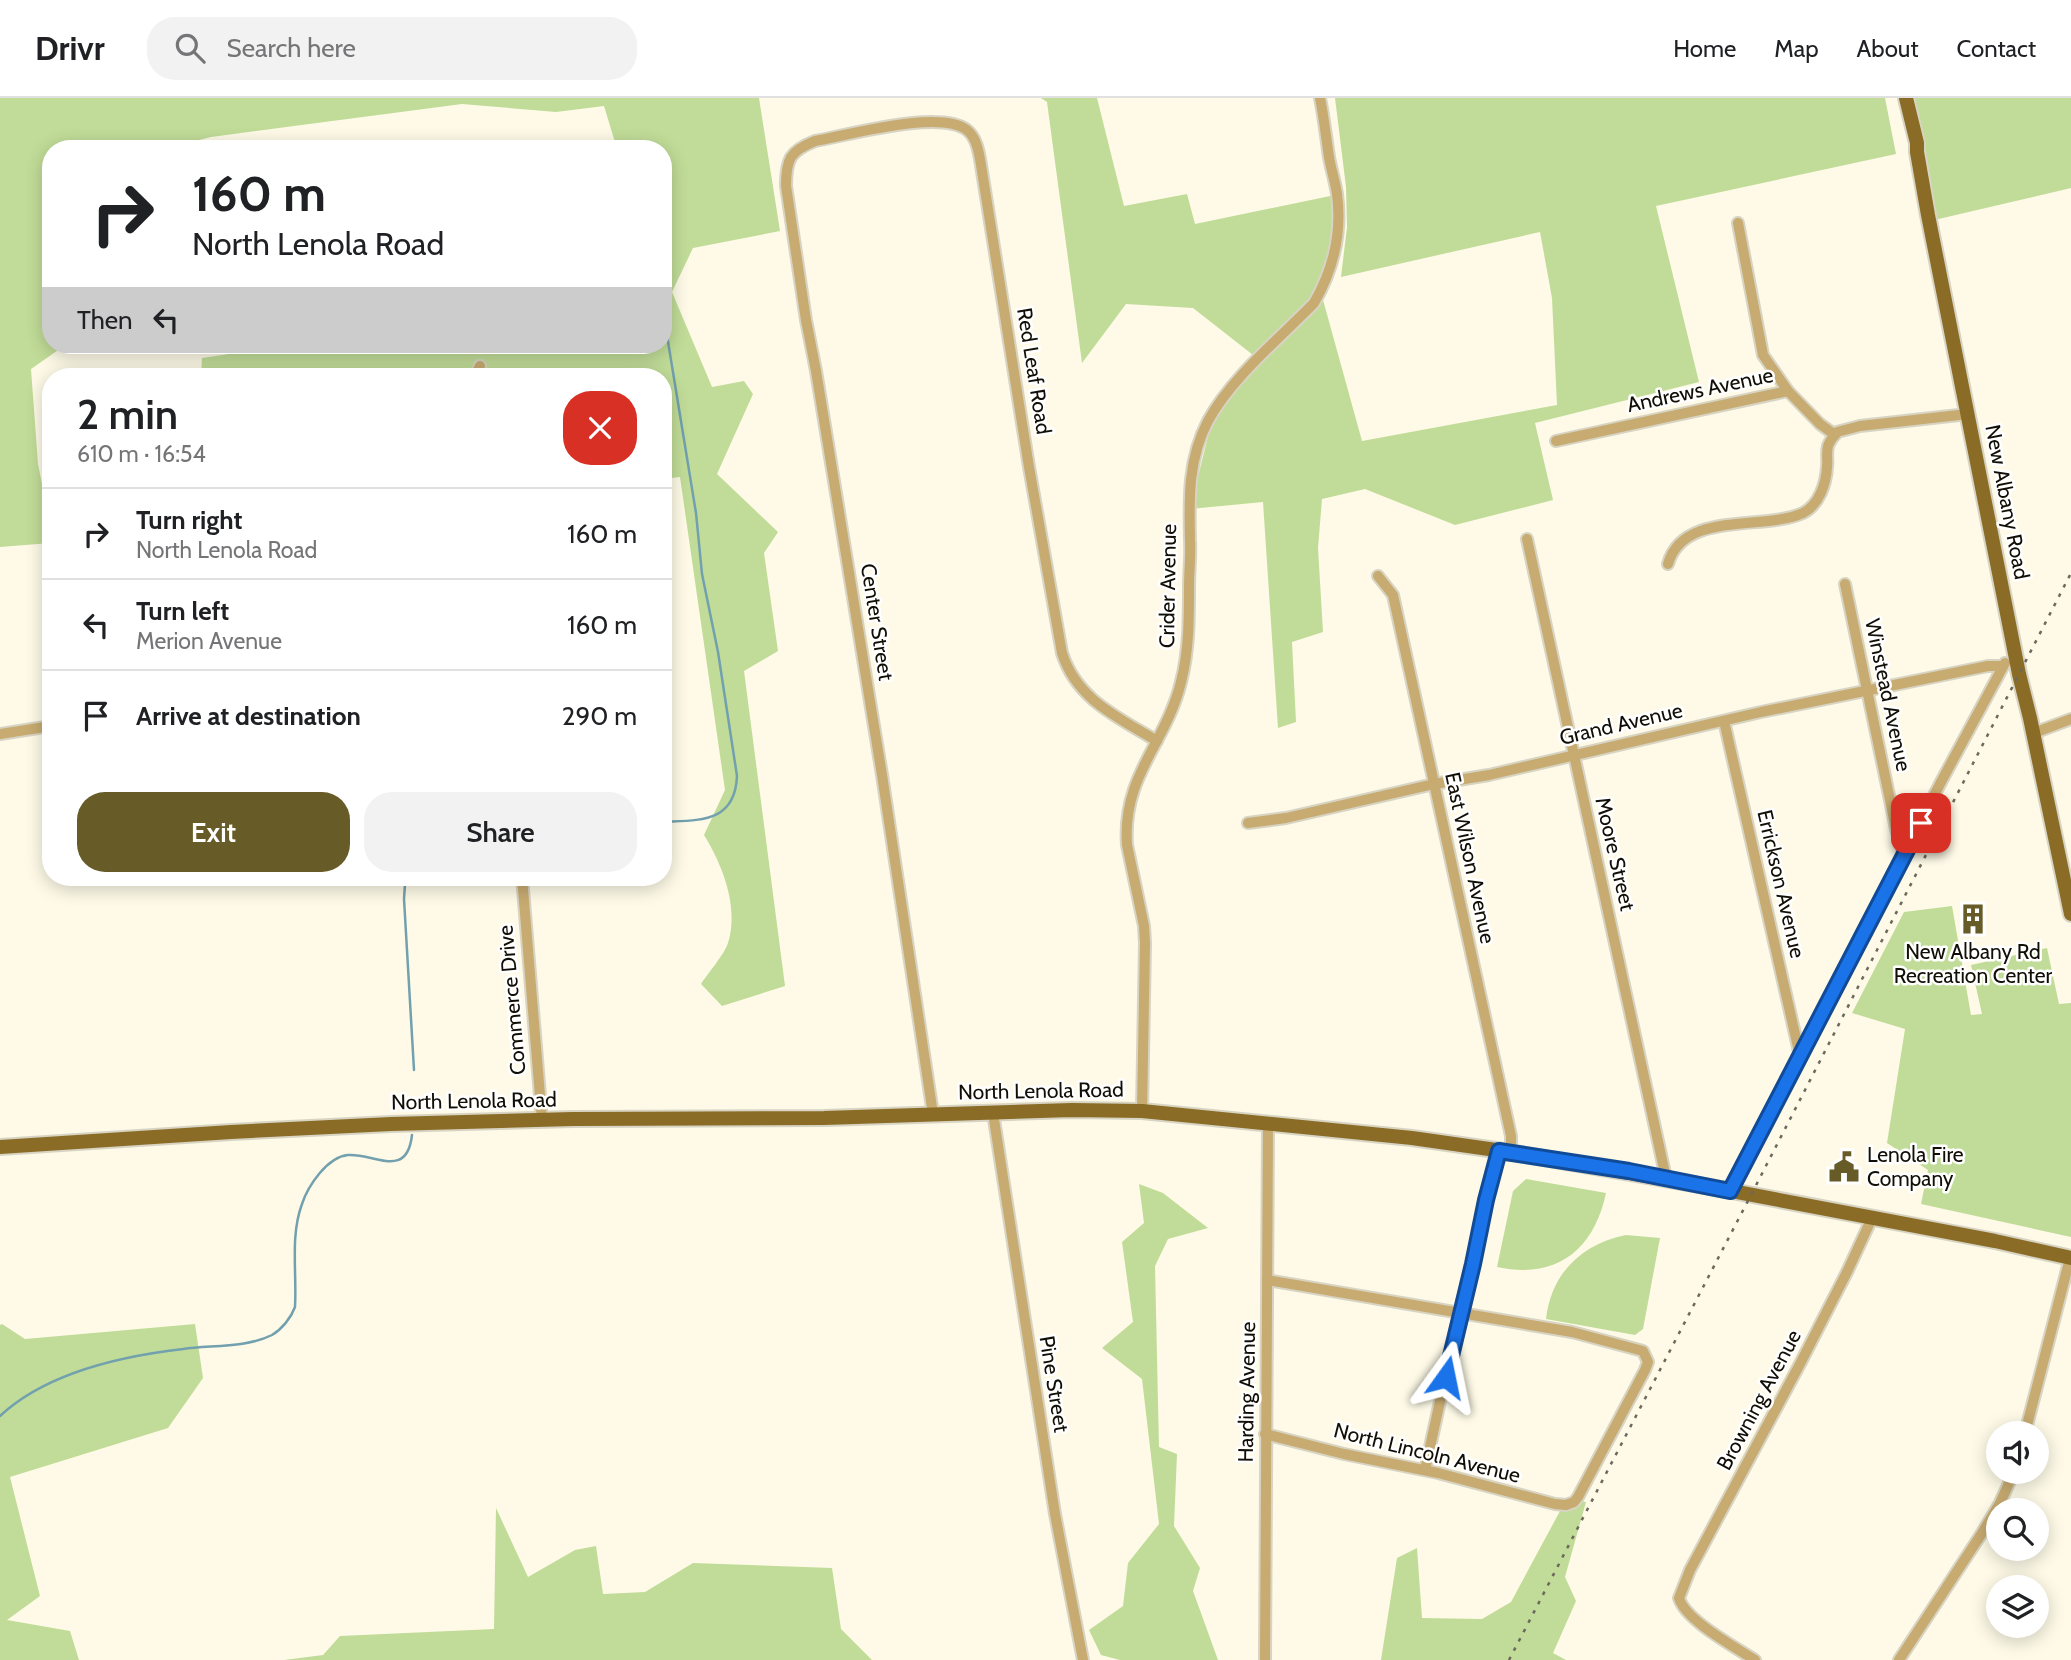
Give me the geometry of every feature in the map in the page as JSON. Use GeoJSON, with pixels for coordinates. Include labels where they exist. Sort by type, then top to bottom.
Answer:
{"type":"FeatureCollection","features":[{"type":"Feature","properties":{"kind":"main road","name":"New Albany Road"},"geometry":{"type":"LineString","coordinates":[[1906,98],[1917,143],[1928,215],[2019,674],[2034,733],[2070,909]]}},
{"type":"Feature","properties":{"kind":"main road","name":"North Lenola Road"},"geometry":{"type":"LineString","coordinates":[[0,1147],[285,1129],[542,1120],[824,1118],[1072,1110],[1142,1111],[1412,1138],[1505,1152],[1666,1178],[1995,1241],[2070,1258]]}},
{"type":"Feature","properties":{"kind":"street","name":"Crider Avenue"},"geometry":{"type":"LineString","coordinates":[[1142,1111],[1145,943],[1126,832],[1131,794],[1140,770],[1177,697],[1187,649],[1189,481],[1196,450],[1209,419],[1230,389],[1314,303],[1332,259],[1336,243],[1337,193],[1320,98]]}},
{"type":"Feature","properties":{"kind":"street","name":"Red Leaf Road"},"geometry":{"type":"LineString","coordinates":[[805,145],[911,123],[943,122],[965,128],[976,142],[1062,653],[1070,674],[1084,692],[1117,717],[1157,741]]}},
{"type":"Feature","properties":{"kind":"street","name":"Center Street"},"geometry":{"type":"LineString","coordinates":[[805,145],[790,157],[786,186],[883,775],[933,1114]]}},
{"type":"Feature","properties":{"kind":"street"},"geometry":{"type":"LineString","coordinates":[[1738,223],[1763,355],[1788,391]]}},
{"type":"Feature","properties":{"kind":"street","name":"Andrews Avenue"},"geometry":{"type":"LineString","coordinates":[[1556,441],[1788,391],[1820,424],[1835,435]]}},
{"type":"Feature","properties":{"kind":"street"},"geometry":{"type":"LineString","coordinates":[[1668,564],[1673,551],[1684,540],[1697,533],[1722,524],[1793,516],[1812,506],[1825,481],[1828,446],[1837,432],[1860,426],[1968,414]]}},
{"type":"Feature","properties":{"kind":"street","name":"Moore Street"},"geometry":{"type":"LineString","coordinates":[[1527,539],[1666,1178]]}},
{"type":"Feature","properties":{"kind":"street","name":"East Wilson Avenue"},"geometry":{"type":"LineString","coordinates":[[1378,576],[1393,594],[1511,1136],[1505,1152]]}},
{"type":"Feature","properties":{"kind":"street","name":"Winstead Avenue"},"geometry":{"type":"LineString","coordinates":[[1845,584],[1896,829],[1904,855]]}},
{"type":"Feature","properties":{"kind":"street"},"geometry":{"type":"LineString","coordinates":[[1730,1191],[2003,666],[2015,650]]}},
{"type":"Feature","properties":{"kind":"street","name":"Grand Avenue"},"geometry":{"type":"LineString","coordinates":[[1248,823],[1489,775],[1866,690],[1978,667],[2003,666]]}},
{"type":"Feature","properties":{"kind":"street"},"geometry":{"type":"LineString","coordinates":[[2034,733],[2071,719]]}},
{"type":"Feature","properties":{"kind":"street","name":"Errickson Avenue"},"geometry":{"type":"LineString","coordinates":[[1724,721],[1800,1056]]}},
{"type":"Feature","properties":{"kind":"street"},"geometry":{"type":"LineString","coordinates":[[0,734],[42,727]]}},
{"type":"Feature","properties":{"kind":"street","name":"Commerce Drive"},"geometry":{"type":"LineString","coordinates":[[523,886],[542,1120]]}},
{"type":"Feature","properties":{"kind":"street","name":"Pine Street"},"geometry":{"type":"LineString","coordinates":[[993,1113],[1054,1503],[1083,1660]]}},
{"type":"Feature","properties":{"kind":"street","name":"Harding Avenue"},"geometry":{"type":"LineString","coordinates":[[1265,1660],[1268,1124]]}},
{"type":"Feature","properties":{"kind":"street"},"geometry":{"type":"LineString","coordinates":[[1425,1470],[1459,1314],[1505,1152]]}},
{"type":"Feature","properties":{"kind":"street","name":"Browning Avenue"},"geometry":{"type":"LineString","coordinates":[[1755,1660],[1692,1618],[1679,1598],[1690,1570],[1766,1431],[1847,1272],[1871,1218]]}},
{"type":"Feature","properties":{"kind":"street"},"geometry":{"type":"LineString","coordinates":[[2028,1421],[2070,1258]]}},
{"type":"Feature","properties":{"kind":"street"},"geometry":{"type":"LineString","coordinates":[[1267,1280],[1459,1314]]}},
{"type":"Feature","properties":{"kind":"street","name":"North Lincoln Avenue"},"geometry":{"type":"LineString","coordinates":[[1265,1434],[1425,1470],[1555,1504],[1566,1505],[1574,1502],[1645,1370],[1648,1362],[1643,1351],[1572,1332],[1459,1314]]}},
{"type":"Feature","properties":{"kind":"street"},"geometry":{"type":"LineString","coordinates":[[1899,1660],[1994,1513],[2010,1484]]}},
{"type":"Feature","properties":{"kind":"green space"},"geometry":{"type":"Polygon","coordinates":[[[0,98],[759,98],[780,231],[693,248],[672,292],[672,140],[614,140],[604,106],[556,112],[462,104],[200,140],[42,140],[42,354],[53,354],[31,369],[42,484],[42,544],[0,547],[0,98]]]}},
{"type":"Feature","properties":{"kind":"green space"},"geometry":{"type":"Polygon","coordinates":[[[1041,98],[1097,98],[1124,206],[1187,194],[1195,224],[1335,195],[1328,273],[1320,289],[1362,441],[1557,405],[1552,298],[1540,232],[1341,277],[1347,227],[1346,187],[1335,98],[1885,98],[1896,154],[1656,206],[1699,382],[1535,423],[1553,500],[1455,525],[1365,489],[1322,499],[1318,548],[1323,632],[1292,642],[1296,722],[1278,728],[1263,502],[1190,509],[1214,412],[1262,362],[1193,308],[1126,304],[1082,363],[1047,102],[1041,98]]]}},
{"type":"Feature","properties":{"kind":"green space"},"geometry":{"type":"Polygon","coordinates":[[[1904,98],[2071,98],[2071,188],[1930,221],[1904,98]]]}},
{"type":"Feature","properties":{"kind":"green space"},"geometry":{"type":"Polygon","coordinates":[[[672,292],[712,387],[744,381],[753,394],[717,474],[778,532],[764,553],[778,651],[744,671],[785,986],[722,1006],[701,984],[726,948],[732,915],[723,873],[704,835],[725,790],[680,477],[672,478],[672,368],[201,368],[202,358],[229,354],[672,354],[672,292]]]}},
{"type":"Feature","properties":{"kind":"green space"},"geometry":{"type":"Polygon","coordinates":[[[1952,906],[1971,1015],[1982,1014],[1971,965],[2047,948],[2059,1004],[2071,1003],[2071,1237],[1921,1204],[1928,1170],[1887,1143],[1905,1029],[1852,1013],[1904,912],[1952,906]]]}},
{"type":"Feature","properties":{"kind":"green space"},"geometry":{"type":"Polygon","coordinates":[[[1526,1179],[1606,1193],[1592,1230],[1582,1245],[1569,1256],[1537,1269],[1497,1267],[1513,1191],[1526,1179]]]}},
{"type":"Feature","properties":{"kind":"green space"},"geometry":{"type":"Polygon","coordinates":[[[1139,1184],[1163,1193],[1208,1228],[1168,1239],[1155,1266],[1159,1447],[1177,1454],[1174,1526],[1200,1568],[1193,1591],[1218,1660],[1120,1660],[1101,1655],[1089,1630],[1123,1606],[1128,1563],[1159,1524],[1142,1379],[1102,1348],[1133,1322],[1122,1242],[1144,1223],[1139,1184]]]}},
{"type":"Feature","properties":{"kind":"green space"},"geometry":{"type":"Polygon","coordinates":[[[1626,1235],[1660,1238],[1643,1329],[1635,1335],[1546,1319],[1554,1288],[1571,1263],[1596,1245],[1626,1235]]]}},
{"type":"Feature","properties":{"kind":"green space"},"geometry":{"type":"Polygon","coordinates":[[[2,1324],[25,1339],[195,1324],[203,1378],[168,1428],[10,1477],[40,1596],[7,1620],[70,1631],[79,1660],[0,1660],[2,1324]]]}},
{"type":"Feature","properties":{"kind":"green space"},"geometry":{"type":"Polygon","coordinates":[[[1567,1498],[1586,1502],[1565,1577],[1576,1601],[1553,1653],[1566,1660],[1381,1660],[1397,1558],[1417,1548],[1422,1618],[1482,1619],[1511,1602],[1567,1498]]]}},
{"type":"Feature","properties":{"kind":"green space"},"geometry":{"type":"Polygon","coordinates":[[[496,1508],[528,1577],[575,1550],[596,1546],[603,1594],[645,1592],[693,1563],[832,1568],[841,1629],[872,1660],[284,1660],[323,1655],[340,1636],[494,1629],[496,1508]]]}},
{"type":"Feature","properties":{"kind":"waterway"},"geometry":{"type":"LineString","coordinates":[[670,354],[696,513],[702,574],[718,652],[737,776],[730,803],[722,811],[702,819],[672,822]]}},
{"type":"Feature","properties":{"kind":"waterway"},"geometry":{"type":"LineString","coordinates":[[405,886],[414,1070]]}},
{"type":"Feature","properties":{"kind":"waterway"},"geometry":{"type":"LineString","coordinates":[[0,1416],[39,1388],[86,1369],[135,1356],[251,1342],[276,1333],[289,1319],[295,1307],[296,1229],[302,1204],[314,1181],[333,1161],[348,1155],[396,1161],[404,1157],[409,1149],[412,1135]]}},
{"type":"Feature","properties":{"kind":"railway"},"geometry":{"type":"LineString","coordinates":[[1509,1660],[2071,573]]}},
{"type":"Feature","properties":{"kind":"place","name":"New Albany Rd Recreation Center"},"geometry":{"type":"Point","coordinates":[1973,919]}},
{"type":"Feature","properties":{"kind":"place","name":"Lenola Fire Company"},"geometry":{"type":"Point","coordinates":[1844,1167]}},
{"type":"Feature","properties":{"kind":"route"},"geometry":{"type":"LineString","coordinates":[[1446,1377],[1499,1151],[1629,1171],[1730,1191],[1921,823]]}}]}
